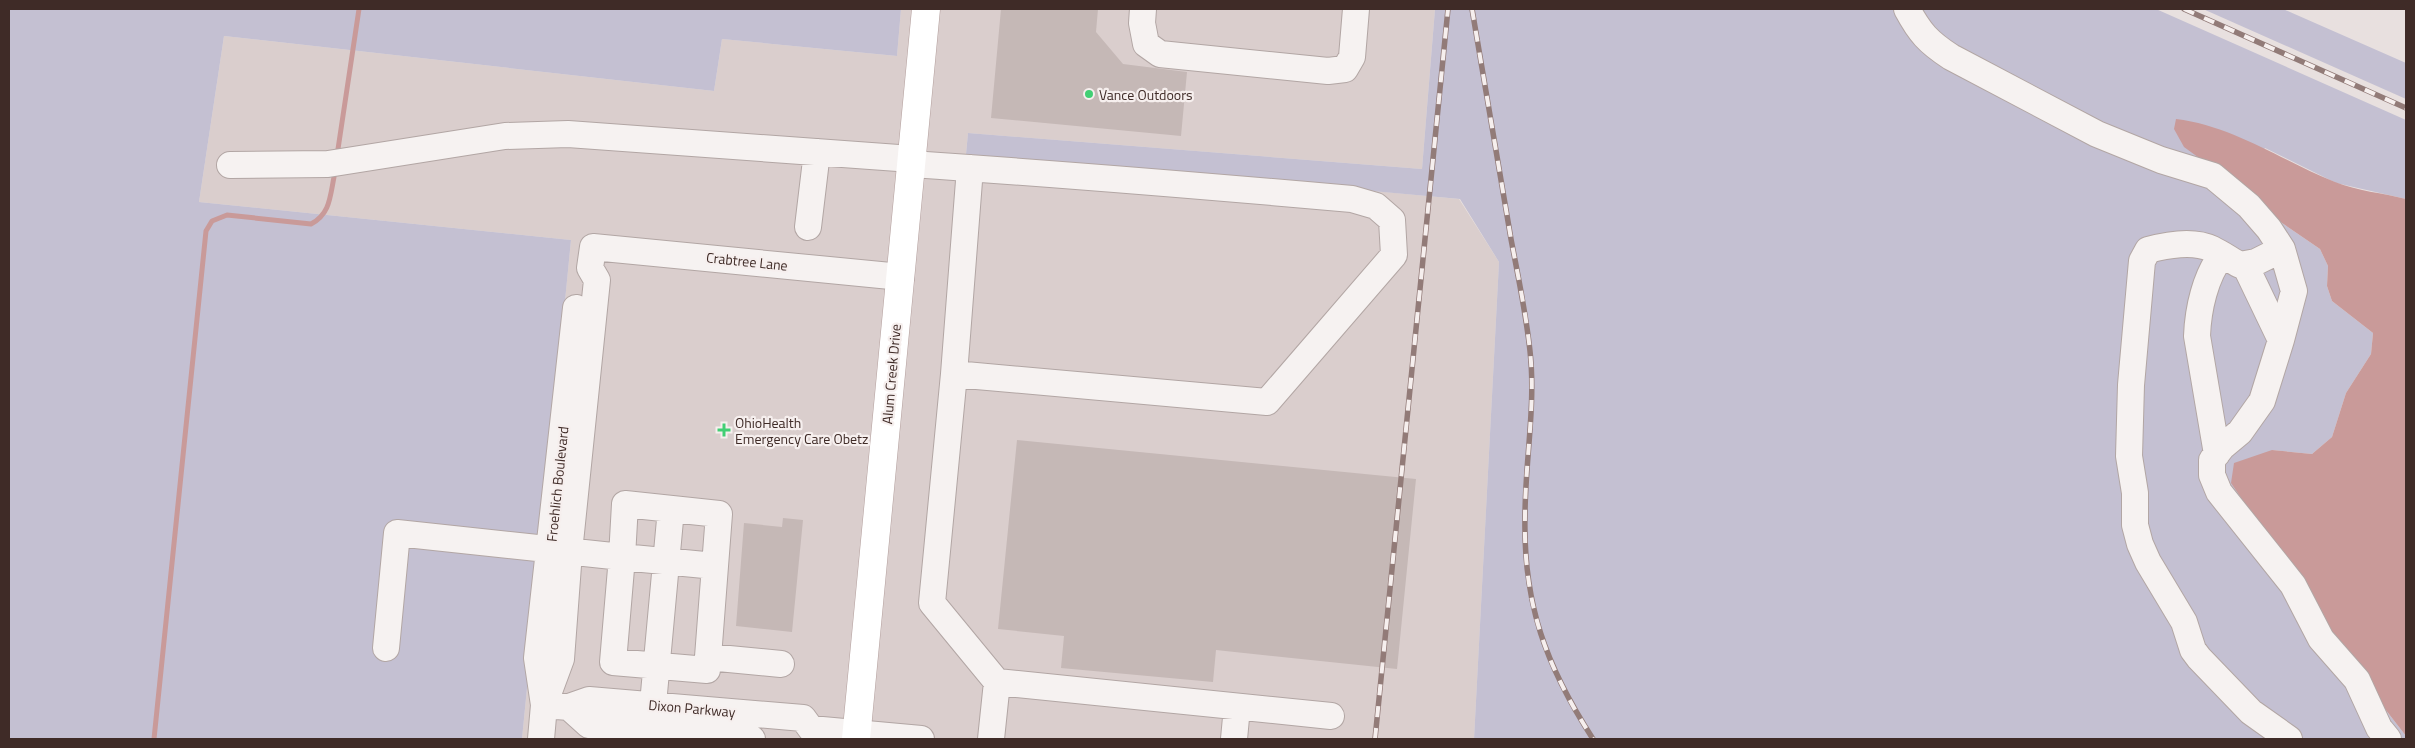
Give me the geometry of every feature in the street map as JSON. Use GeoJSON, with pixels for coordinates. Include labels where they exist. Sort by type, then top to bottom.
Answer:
{"type":"FeatureCollection","features":[{"type":"Feature","properties":{"kind":"main road","name":"Alum Creek Drive"},"geometry":{"type":"LineString","coordinates":[[857,736],[926,9]]}},
{"type":"Feature","properties":{"kind":"street"},"geometry":{"type":"LineString","coordinates":[[1143,9],[1142,23],[1146,44],[1160,54],[1328,71],[1345,69],[1352,57],[1356,9]]}},
{"type":"Feature","properties":{"kind":"street"},"geometry":{"type":"LineString","coordinates":[[1907,9],[1920,32],[1931,44],[2024,97],[2097,134],[2161,160],[2213,176],[2249,206],[2269,229],[2282,250],[2294,292],[2282,340],[2262,401],[2240,432],[2212,460],[2212,475],[2219,492],[2294,585],[2320,639],[2357,680],[2379,728],[2388,739]]}},
{"type":"Feature","properties":{"kind":"street"},"geometry":{"type":"LineString","coordinates":[[230,165],[328,164],[505,136],[568,134],[817,152],[970,168],[1352,199],[1376,206],[1392,220],[1394,256],[1267,402],[954,374]]}},
{"type":"Feature","properties":{"kind":"street"},"geometry":{"type":"LineString","coordinates":[[808,227],[817,152]]}},
{"type":"Feature","properties":{"kind":"street"},"geometry":{"type":"LineString","coordinates":[[970,168],[954,374],[932,603],[997,682],[1331,716]]}},
{"type":"Feature","properties":{"kind":"street"},"geometry":{"type":"LineString","coordinates":[[2282,340],[2233,260],[2211,248],[2177,245],[2148,250],[2142,262],[2131,385],[2129,456],[2135,493],[2135,525],[2148,562],[2184,622],[2193,650],[2251,712],[2289,739]]}},
{"type":"Feature","properties":{"kind":"street"},"geometry":{"type":"LineString","coordinates":[[2217,454],[2198,336],[2198,320],[2206,288],[2216,262],[2233,260],[2256,262],[2282,250]]}},
{"type":"Feature","properties":{"kind":"street","name":"Crabtree Lane"},"geometry":{"type":"LineString","coordinates":[[592,258],[900,277]]}},
{"type":"Feature","properties":{"kind":"street","name":"Froehlich Boulevard"},"geometry":{"type":"LineString","coordinates":[[541,739],[557,706],[560,659],[560,551],[596,280],[592,258]]}},
{"type":"Feature","properties":{"kind":"street"},"geometry":{"type":"LineString","coordinates":[[625,504],[671,509],[719,514],[707,670],[613,662],[625,504]]}},
{"type":"Feature","properties":{"kind":"street"},"geometry":{"type":"LineString","coordinates":[[653,704],[671,509]]}},
{"type":"Feature","properties":{"kind":"street"},"geometry":{"type":"LineString","coordinates":[[386,648],[397,533],[715,566]]}},
{"type":"Feature","properties":{"kind":"street"},"geometry":{"type":"LineString","coordinates":[[708,657],[781,664]]}},
{"type":"Feature","properties":{"kind":"street"},"geometry":{"type":"LineString","coordinates":[[991,739],[997,682]]}},
{"type":"Feature","properties":{"kind":"street","name":"Dixon Parkway"},"geometry":{"type":"LineString","coordinates":[[557,706],[589,700],[653,704],[803,718],[807,734],[921,739]]}},
{"type":"Feature","properties":{"kind":"street","name":"Dixon Parkway"},"geometry":{"type":"LineString","coordinates":[[557,706],[589,725],[675,736],[752,739]]}},
{"type":"Feature","properties":{"kind":"street"},"geometry":{"type":"LineString","coordinates":[[1234,739],[1237,706]]}},
{"type":"Feature","properties":{"kind":"shaded area"},"geometry":{"type":"Polygon","coordinates":[[[901,9],[1435,9],[1422,169],[968,133],[966,153],[1459,199],[1499,262],[1474,739],[522,739],[571,240],[199,202],[224,36],[714,91],[722,39],[897,56],[901,9]]]}},
{"type":"Feature","properties":{"kind":"shaded area"},"geometry":{"type":"Polygon","coordinates":[[[901,9],[897,56],[722,39],[714,91],[224,36],[199,202],[571,240],[522,739],[9,739],[9,10],[901,9]]]}},
{"type":"Feature","properties":{"kind":"shaded area"},"geometry":{"type":"Polygon","coordinates":[[[1435,9],[2156,9],[2406,120],[2406,199],[2336,183],[2265,148],[2235,184],[2282,223],[2320,249],[2328,266],[2327,286],[2332,301],[2373,333],[2371,354],[2346,393],[2332,437],[2312,454],[2272,450],[2375,696],[2406,736],[2406,739],[1474,739],[1499,262],[1460,199],[966,154],[968,133],[1422,169],[1435,9]]]}},
{"type":"Feature","properties":{"kind":"shaded area"},"geometry":{"type":"Polygon","coordinates":[[[2203,9],[2283,9],[2406,63],[2406,99],[2203,9]]]}},
{"type":"Feature","properties":{"kind":"shaded area"},"geometry":{"type":"Polygon","coordinates":[[[2176,119],[2197,123],[2238,136],[2315,174],[2343,185],[2406,199],[2406,736],[2375,696],[2231,483],[2234,463],[2272,450],[2312,454],[2332,437],[2346,393],[2371,354],[2373,333],[2332,301],[2327,286],[2328,266],[2320,249],[2282,223],[2235,184],[2184,147],[2174,129],[2176,119]]]}},
{"type":"Feature","properties":{"kind":"building","name":"Vance Outdoors"},"geometry":{"type":"Polygon","coordinates":[[[1001,9],[1098,9],[1096,32],[1123,64],[1187,72],[1181,136],[991,118],[1001,9]]]}},
{"type":"Feature","properties":{"kind":"building"},"geometry":{"type":"Polygon","coordinates":[[[1017,440],[1416,479],[1397,669],[1216,650],[1213,682],[1061,668],[1064,636],[998,629],[1017,440]]]}},
{"type":"Feature","properties":{"kind":"building"},"geometry":{"type":"Polygon","coordinates":[[[783,518],[803,520],[792,632],[736,626],[744,523],[782,527],[783,518]]]}},
{"type":"Feature","properties":{"kind":"waterway"},"geometry":{"type":"LineString","coordinates":[[338,149],[359,9]]}},
{"type":"Feature","properties":{"kind":"waterway"},"geometry":{"type":"LineString","coordinates":[[154,739],[206,231],[212,221],[227,215],[311,224],[326,210],[334,177]]}},
{"type":"Feature","properties":{"kind":"railway"},"geometry":{"type":"LineString","coordinates":[[1375,739],[1448,9]]}},
{"type":"Feature","properties":{"kind":"railway"},"geometry":{"type":"LineString","coordinates":[[1472,9],[1530,351],[1532,392],[1525,495],[1525,548],[1528,578],[1533,606],[1550,660],[1562,686],[1593,739]]}},
{"type":"Feature","properties":{"kind":"railway"},"geometry":{"type":"LineString","coordinates":[[2184,9],[2406,108]]}},
{"type":"Feature","properties":{"kind":"place","name":"Vance Outdoors"},"geometry":{"type":"Point","coordinates":[1089,94]}},
{"type":"Feature","properties":{"kind":"place","name":"OhioHealth Emergency Care Obetz"},"geometry":{"type":"Point","coordinates":[724,430]}}]}
